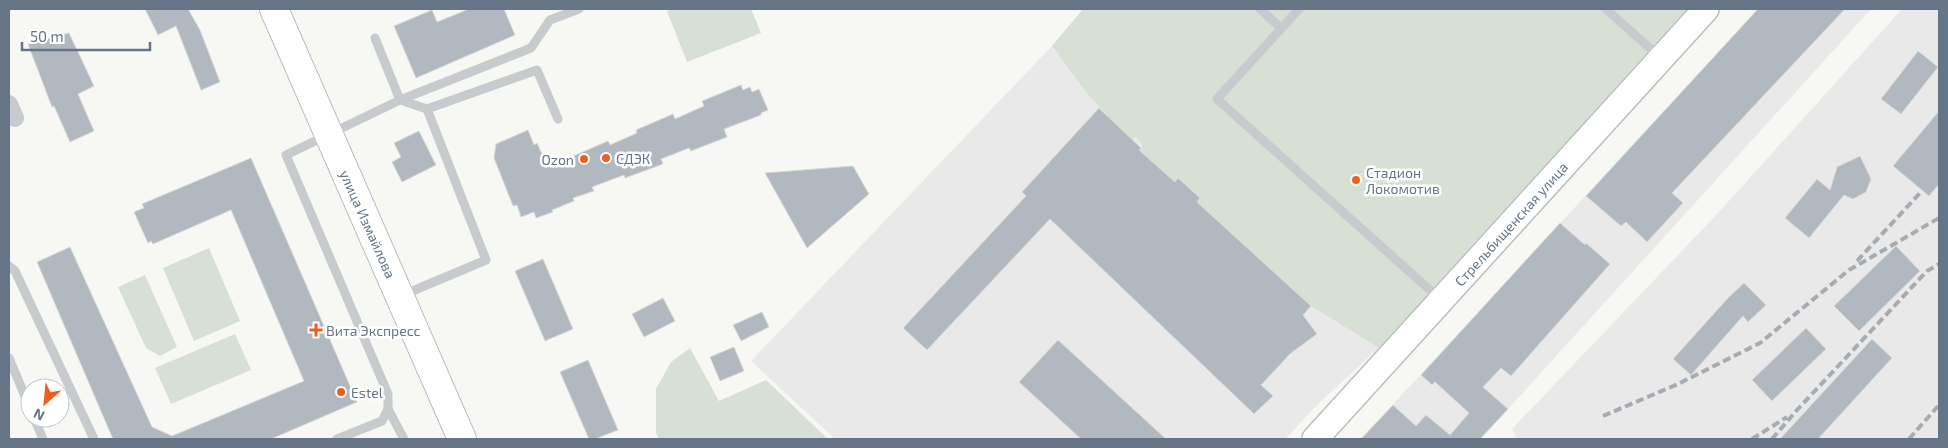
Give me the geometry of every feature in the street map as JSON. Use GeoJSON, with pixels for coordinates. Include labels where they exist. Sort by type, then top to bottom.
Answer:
{"type":"FeatureCollection","features":[{"type":"Feature","properties":{"kind":"main road","name":"улица Измайлова"},"geometry":{"type":"LineString","coordinates":[[274,9],[462,439]]}},
{"type":"Feature","properties":{"kind":"main road","name":"Стрельбищенская улица"},"geometry":{"type":"LineString","coordinates":[[1315,439],[1706,9]]}},
{"type":"Feature","properties":{"kind":"lane"},"geometry":{"type":"LineString","coordinates":[[336,439],[382,421],[388,408],[388,394],[286,154],[400,100],[531,48],[550,20],[579,9]]}},
{"type":"Feature","properties":{"kind":"lane"},"geometry":{"type":"LineString","coordinates":[[1260,9],[1282,28]]}},
{"type":"Feature","properties":{"kind":"lane"},"geometry":{"type":"LineString","coordinates":[[1299,9],[1217,99],[1441,301]]}},
{"type":"Feature","properties":{"kind":"lane"},"geometry":{"type":"LineString","coordinates":[[1606,9],[1661,58]]}},
{"type":"Feature","properties":{"kind":"lane"},"geometry":{"type":"LineString","coordinates":[[375,38],[400,100],[427,109],[537,70],[558,119]]}},
{"type":"Feature","properties":{"kind":"lane"},"geometry":{"type":"LineString","coordinates":[[400,296],[486,260],[427,109]]}},
{"type":"Feature","properties":{"kind":"lane"},"geometry":{"type":"LineString","coordinates":[[9,266],[15,271],[94,439]]}},
{"type":"Feature","properties":{"kind":"lane"},"geometry":{"type":"LineString","coordinates":[[9,358],[20,384]]}},
{"type":"Feature","properties":{"kind":"lane"},"geometry":{"type":"LineString","coordinates":[[388,408],[404,439]]}},
{"type":"Feature","properties":{"kind":"shaded area"},"geometry":{"type":"Polygon","coordinates":[[[674,9],[751,9],[761,33],[687,62],[667,11],[674,9]]]}},
{"type":"Feature","properties":{"kind":"shaded area","name":"Стадион Локомотив"},"geometry":{"type":"Polygon","coordinates":[[[1083,9],[1687,9],[1379,348],[1311,306],[1197,202],[1200,198],[1178,178],[1175,182],[1139,150],[1143,145],[1135,137],[1130,142],[1088,95],[1052,46],[1083,9]]]}},
{"type":"Feature","properties":{"kind":"shaded area"},"geometry":{"type":"Polygon","coordinates":[[[1758,9],[1871,9],[1489,430],[1469,413],[1447,439],[1361,439],[1758,9]]]}},
{"type":"Feature","properties":{"kind":"shaded area"},"geometry":{"type":"Polygon","coordinates":[[[1902,9],[1939,9],[1939,439],[1517,439],[1512,429],[1719,212],[1902,9]]]}},
{"type":"Feature","properties":{"kind":"shaded area"},"geometry":{"type":"Polygon","coordinates":[[[1052,46],[1088,95],[1115,123],[1125,137],[1134,137],[1144,145],[1140,150],[1186,185],[1200,198],[1198,202],[1311,306],[1379,348],[1319,403],[1285,439],[835,439],[751,361],[1052,46]]]}},
{"type":"Feature","properties":{"kind":"shaded area"},"geometry":{"type":"Polygon","coordinates":[[[209,248],[240,321],[194,341],[163,268],[209,248]]]}},
{"type":"Feature","properties":{"kind":"shaded area"},"geometry":{"type":"Polygon","coordinates":[[[145,275],[177,347],[160,356],[146,348],[118,287],[145,275]]]}},
{"type":"Feature","properties":{"kind":"shaded area"},"geometry":{"type":"Polygon","coordinates":[[[235,334],[251,370],[171,404],[155,368],[235,334]]]}},
{"type":"Feature","properties":{"kind":"shaded area"},"geometry":{"type":"Polygon","coordinates":[[[690,348],[719,401],[766,380],[828,439],[659,439],[656,433],[656,389],[671,362],[690,348]]]}},
{"type":"Feature","properties":{"kind":"building"},"geometry":{"type":"Polygon","coordinates":[[[145,9],[188,9],[200,30],[220,82],[201,90],[176,26],[158,35],[145,9]]]}},
{"type":"Feature","properties":{"kind":"building"},"geometry":{"type":"Polygon","coordinates":[[[469,9],[504,9],[515,35],[416,78],[394,26],[432,10],[437,22],[469,9]]]}},
{"type":"Feature","properties":{"kind":"building"},"geometry":{"type":"Polygon","coordinates":[[[1758,9],[1845,9],[1672,193],[1683,203],[1647,242],[1626,222],[1621,226],[1586,196],[1758,9]]]}},
{"type":"Feature","properties":{"kind":"building"},"geometry":{"type":"Polygon","coordinates":[[[69,33],[94,86],[78,94],[94,131],[70,142],[54,106],[52,107],[28,44],[69,33]]]}},
{"type":"Feature","properties":{"kind":"building"},"geometry":{"type":"Polygon","coordinates":[[[1918,51],[1938,67],[1901,114],[1881,99],[1918,51]]]}},
{"type":"Feature","properties":{"kind":"building"},"geometry":{"type":"Polygon","coordinates":[[[741,85],[743,90],[750,87],[752,92],[759,89],[768,110],[761,113],[761,115],[724,129],[727,137],[691,151],[689,148],[661,159],[663,164],[625,178],[624,175],[592,187],[594,191],[573,198],[574,201],[536,218],[534,212],[521,217],[517,205],[513,206],[494,158],[496,144],[528,130],[534,145],[537,143],[548,167],[608,141],[610,145],[637,133],[636,130],[673,114],[675,119],[704,106],[702,101],[741,85]]]}},
{"type":"Feature","properties":{"kind":"building"},"geometry":{"type":"Polygon","coordinates":[[[1099,108],[1141,148],[1139,150],[1175,182],[1178,178],[1200,198],[1197,202],[1311,306],[1303,315],[1317,334],[1291,353],[1261,385],[1273,396],[1254,414],[1050,219],[927,350],[903,328],[1026,196],[1022,192],[1099,108]]]}},
{"type":"Feature","properties":{"kind":"building"},"geometry":{"type":"Polygon","coordinates":[[[1939,111],[1939,184],[1929,196],[1893,166],[1939,111]]]}},
{"type":"Feature","properties":{"kind":"building"},"geometry":{"type":"Polygon","coordinates":[[[419,131],[436,165],[402,182],[392,162],[401,157],[394,143],[419,131]]]}},
{"type":"Feature","properties":{"kind":"building"},"geometry":{"type":"Polygon","coordinates":[[[1860,156],[1871,179],[1866,192],[1853,199],[1844,195],[1809,238],[1785,218],[1817,179],[1830,190],[1837,167],[1860,156]]]}},
{"type":"Feature","properties":{"kind":"building"},"geometry":{"type":"Polygon","coordinates":[[[251,158],[357,402],[271,439],[113,439],[37,262],[70,247],[152,427],[172,436],[304,381],[231,210],[153,244],[151,241],[148,243],[134,212],[144,208],[142,204],[251,158]]]}},
{"type":"Feature","properties":{"kind":"building"},"geometry":{"type":"Polygon","coordinates":[[[853,166],[869,194],[807,248],[765,173],[853,166]]]}},
{"type":"Feature","properties":{"kind":"building"},"geometry":{"type":"Polygon","coordinates":[[[1560,223],[1610,264],[1511,376],[1501,368],[1483,387],[1508,409],[1480,439],[1361,439],[1393,405],[1416,426],[1426,415],[1450,435],[1469,413],[1435,382],[1432,385],[1421,375],[1560,223]]]}},
{"type":"Feature","properties":{"kind":"building"},"geometry":{"type":"Polygon","coordinates":[[[1896,246],[1920,271],[1859,331],[1834,306],[1896,246]]]}},
{"type":"Feature","properties":{"kind":"building"},"geometry":{"type":"Polygon","coordinates":[[[543,259],[573,329],[545,341],[515,271],[543,259]]]}},
{"type":"Feature","properties":{"kind":"building"},"geometry":{"type":"Polygon","coordinates":[[[1744,283],[1766,305],[1748,322],[1743,316],[1691,375],[1673,359],[1744,283]]]}},
{"type":"Feature","properties":{"kind":"building"},"geometry":{"type":"Polygon","coordinates":[[[663,298],[675,321],[644,337],[632,314],[663,298]]]}},
{"type":"Feature","properties":{"kind":"building"},"geometry":{"type":"Polygon","coordinates":[[[762,312],[769,327],[741,341],[733,325],[762,312]]]}},
{"type":"Feature","properties":{"kind":"building"},"geometry":{"type":"Polygon","coordinates":[[[1806,328],[1826,349],[1772,401],[1752,380],[1806,328]]]}},
{"type":"Feature","properties":{"kind":"building"},"geometry":{"type":"Polygon","coordinates":[[[1872,339],[1892,358],[1818,439],[1780,439],[1872,339]]]}},
{"type":"Feature","properties":{"kind":"building"},"geometry":{"type":"Polygon","coordinates":[[[1058,340],[1166,439],[1081,439],[1019,382],[1058,340]]]}},
{"type":"Feature","properties":{"kind":"building"},"geometry":{"type":"Polygon","coordinates":[[[734,347],[744,371],[720,381],[710,357],[734,347]]]}},
{"type":"Feature","properties":{"kind":"building"},"geometry":{"type":"Polygon","coordinates":[[[588,360],[618,430],[595,439],[589,439],[560,372],[588,360]]]}},
{"type":"Feature","properties":{"kind":"railway"},"geometry":{"type":"LineString","coordinates":[[1857,261],[1920,193]]}},
{"type":"Feature","properties":{"kind":"railway"},"geometry":{"type":"LineString","coordinates":[[1603,416],[1678,384],[1760,343],[1849,270],[1939,218]]}},
{"type":"Feature","properties":{"kind":"railway"},"geometry":{"type":"LineString","coordinates":[[1772,439],[1927,271],[1939,264]]}},
{"type":"Feature","properties":{"kind":"railway"},"geometry":{"type":"LineString","coordinates":[[1909,439],[1939,405]]}},
{"type":"Feature","properties":{"kind":"railway"},"geometry":{"type":"LineString","coordinates":[[1752,439],[1787,417]]}},
{"type":"Feature","properties":{"kind":"place","name":"СДЭК"},"geometry":{"type":"Point","coordinates":[606,158]}},
{"type":"Feature","properties":{"kind":"place","name":"Ozon"},"geometry":{"type":"Point","coordinates":[584,159]}},
{"type":"Feature","properties":{"kind":"place","name":"Стадион Локомотив"},"geometry":{"type":"Point","coordinates":[1356,180]}},
{"type":"Feature","properties":{"kind":"place","name":"Вита Экспресс"},"geometry":{"type":"Point","coordinates":[316,330]}},
{"type":"Feature","properties":{"kind":"place","name":"Estel"},"geometry":{"type":"Point","coordinates":[341,392]}}]}
